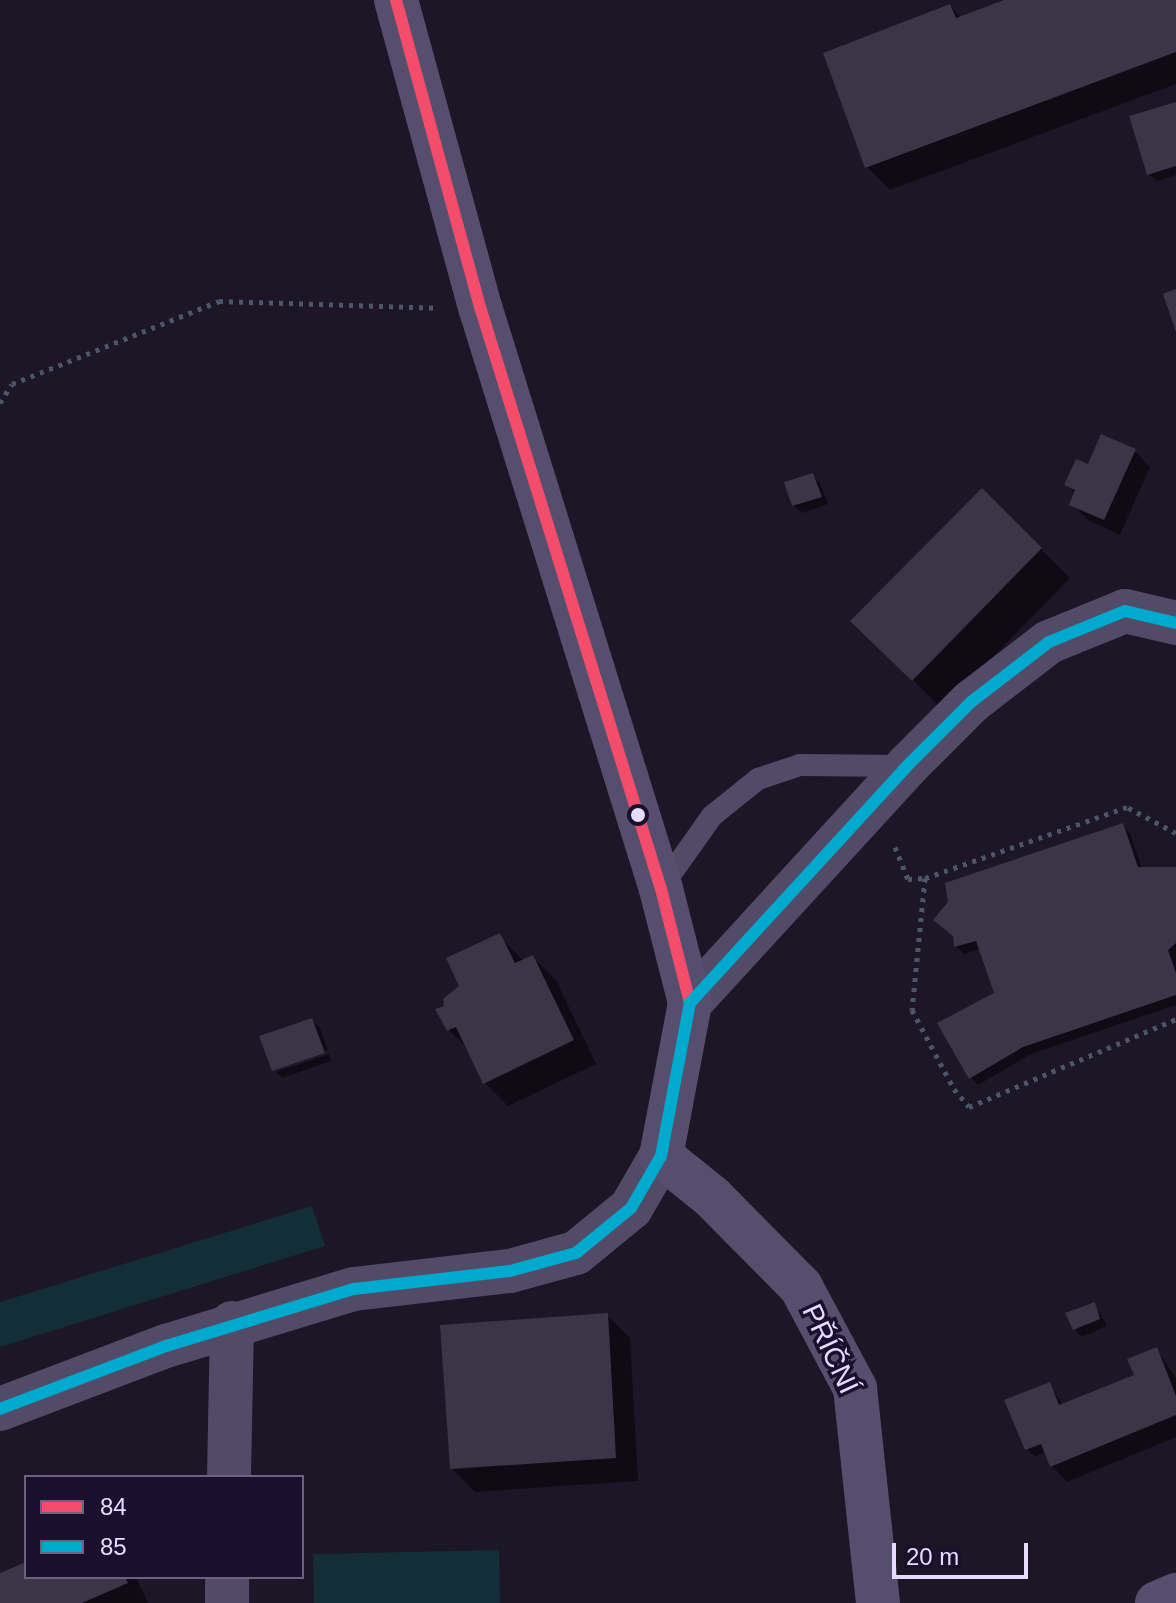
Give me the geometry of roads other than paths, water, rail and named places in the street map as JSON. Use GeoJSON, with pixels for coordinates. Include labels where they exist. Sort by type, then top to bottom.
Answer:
{"type":"FeatureCollection","features":[{"type":"Feature","properties":{"kind":"street"},"geometry":{"type":"LineString","coordinates":[[0,1409],[232,1323],[354,1289],[510,1271],[576,1253],[631,1208],[661,1156],[690,1003],[661,889],[481,310],[396,0]]}},
{"type":"Feature","properties":{"kind":"street"},"geometry":{"type":"LineString","coordinates":[[690,1003],[907,766],[971,702],[1049,642],[1125,611],[1176,623]]}},
{"type":"Feature","properties":{"kind":"street","name":"PŘÍČNÍ"},"geometry":{"type":"LineString","coordinates":[[661,1156],[712,1197],[801,1287],[855,1388],[878,1603]]}},
{"type":"Feature","properties":{"kind":"street"},"geometry":{"type":"LineString","coordinates":[[229,1475],[232,1323]]}},
{"type":"Feature","properties":{"kind":"street"},"geometry":{"type":"LineString","coordinates":[[227,1579],[227,1603]]}},
{"type":"Feature","properties":{"kind":"street"},"geometry":{"type":"LineString","coordinates":[[1157,1603],[1176,1595]]}},
{"type":"Feature","properties":{"kind":"lane"},"geometry":{"type":"LineString","coordinates":[[661,889],[712,816],[758,779],[800,765],[907,766]]}}]}
